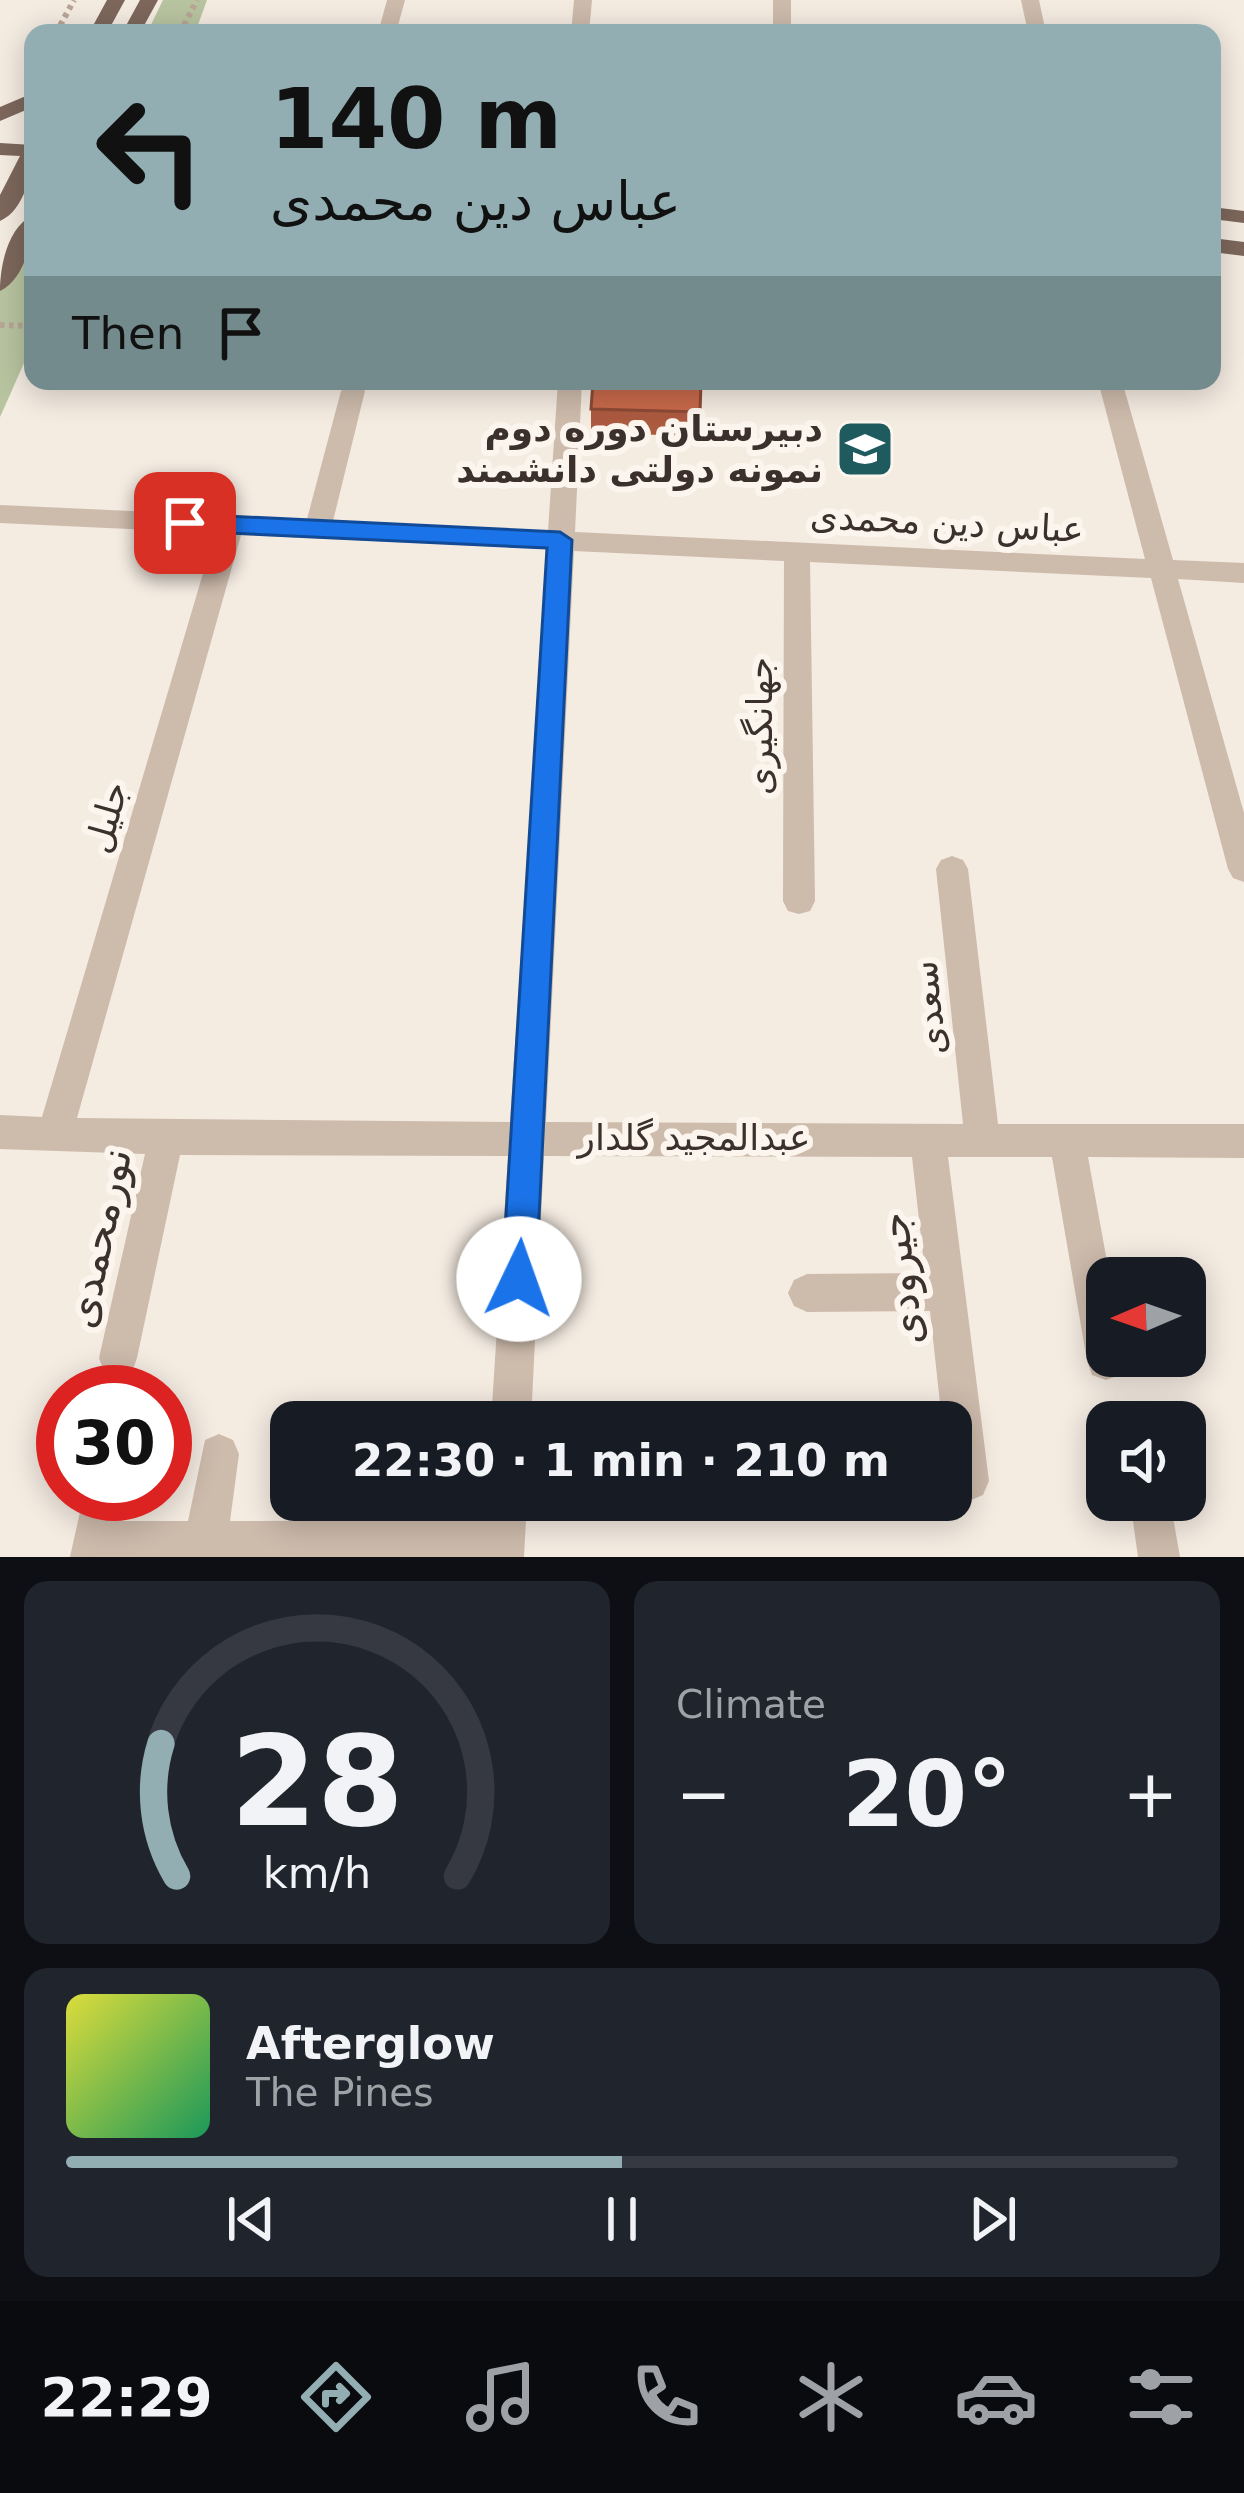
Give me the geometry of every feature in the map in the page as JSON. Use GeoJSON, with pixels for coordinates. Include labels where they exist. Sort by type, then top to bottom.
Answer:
{"type":"FeatureCollection","features":[{"type":"Feature","properties":{"kind":"main road"},"geometry":{"type":"LineString","coordinates":[[0,215],[18,173]]}},
{"type":"Feature","properties":{"kind":"main road"},"geometry":{"type":"LineString","coordinates":[[0,284],[24,238]]}},
{"type":"Feature","properties":{"kind":"street"},"geometry":{"type":"LineString","coordinates":[[512,1401],[569,390]]}},
{"type":"Feature","properties":{"kind":"street"},"geometry":{"type":"LineString","coordinates":[[1112,390],[1244,868]]}},
{"type":"Feature","properties":{"kind":"street"},"geometry":{"type":"LineString","coordinates":[[318,529],[353,391]]}},
{"type":"Feature","properties":{"kind":"street","name":"عباس دین محمدی"},"geometry":{"type":"LineString","coordinates":[[0,514],[1244,573]]}},
{"type":"Feature","properties":{"kind":"street","name":"جلیل"},"geometry":{"type":"LineString","coordinates":[[55,1132],[231,525]]}},
{"type":"Feature","properties":{"kind":"street","name":"جهانگیری"},"geometry":{"type":"LineString","coordinates":[[797,551],[799,901]]}},
{"type":"Feature","properties":{"kind":"street","name":"سعدی"},"geometry":{"type":"LineString","coordinates":[[952,869],[982,1139]]}},
{"type":"Feature","properties":{"kind":"street","name":"عبدالمجید گلدار"},"geometry":{"type":"LineString","coordinates":[[0,1132],[166,1138],[1244,1142]]}},
{"type":"Feature","properties":{"kind":"street","name":"نورمحمدی"},"geometry":{"type":"LineString","coordinates":[[118,1358],[166,1138]]}},
{"type":"Feature","properties":{"kind":"street","name":"جیرودی"},"geometry":{"type":"LineString","coordinates":[[928,1138],[960,1401]]}},
{"type":"Feature","properties":{"kind":"street"},"geometry":{"type":"LineString","coordinates":[[1067,1140],[1088,1257]]}},
{"type":"Feature","properties":{"kind":"street"},"geometry":{"type":"LineString","coordinates":[[807,1293],[947,1292]]}},
{"type":"Feature","properties":{"kind":"street"},"geometry":{"type":"LineString","coordinates":[[205,1548],[219,1454]]}},
{"type":"Feature","properties":{"kind":"street"},"geometry":{"type":"LineString","coordinates":[[1153,1521],[1159,1557]]}},
{"type":"Feature","properties":{"kind":"street"},"geometry":{"type":"LineString","coordinates":[[93,1549],[505,1533]]}},
{"type":"Feature","properties":{"kind":"green space"},"geometry":{"type":"Polygon","coordinates":[[[163,0],[207,0],[198,24],[151,24],[163,0]]]}},
{"type":"Feature","properties":{"kind":"green space"},"geometry":{"type":"Polygon","coordinates":[[[24,238],[24,363],[0,417],[0,284],[24,238]]]}},
{"type":"Feature","properties":{"kind":"building"},"geometry":{"type":"Polygon","coordinates":[[[592,390],[701,390],[700,412],[591,409],[592,390]]]}},
{"type":"Feature","properties":{"kind":"place","name":"دبیرستان دوره دوم نمونه دولتی دانشمند"},"geometry":{"type":"Point","coordinates":[865,449]}},
{"type":"Feature","properties":{"kind":"route"},"geometry":{"type":"LineString","coordinates":[[185,523],[560,540],[519,1279]]}}]}
